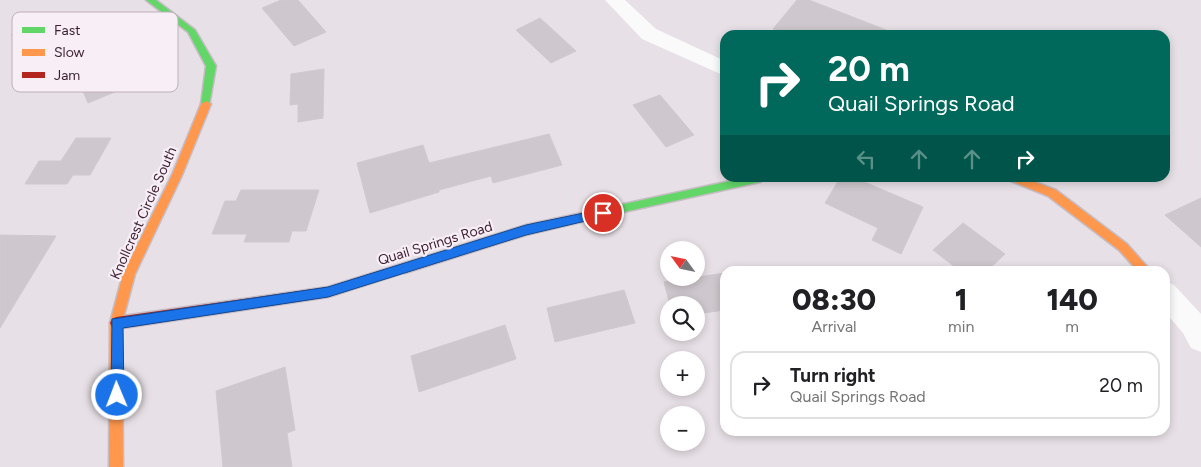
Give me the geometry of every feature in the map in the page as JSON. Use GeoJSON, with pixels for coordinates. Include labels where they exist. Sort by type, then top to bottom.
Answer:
{"type":"FeatureCollection","features":[{"type":"Feature","properties":{"kind":"street","name":"Knollcrest Circle South"},"geometry":{"type":"LineString","coordinates":[[150,0],[166,12]]}},
{"type":"Feature","properties":{"kind":"street"},"geometry":{"type":"LineString","coordinates":[[614,0],[649,34],[720,67]]}},
{"type":"Feature","properties":{"kind":"street","name":"Knollcrest Circle South"},"geometry":{"type":"LineString","coordinates":[[116,467],[116,323],[129,274],[176,175],[206,104],[211,66],[191,30],[178,20]]}},
{"type":"Feature","properties":{"kind":"street","name":"Quail Springs Road"},"geometry":{"type":"LineString","coordinates":[[116,323],[328,292],[526,230],[742,182]]}},
{"type":"Feature","properties":{"kind":"street"},"geometry":{"type":"LineString","coordinates":[[1026,182],[1052,193],[1123,247],[1140,266]]}},
{"type":"Feature","properties":{"kind":"street"},"geometry":{"type":"LineString","coordinates":[[1170,299],[1193,324],[1201,339]]}},
{"type":"Feature","properties":{"kind":"building"},"geometry":{"type":"Polygon","coordinates":[[[281,0],[298,0],[326,32],[294,46],[262,8],[281,0]]]}},
{"type":"Feature","properties":{"kind":"building"},"geometry":{"type":"Polygon","coordinates":[[[797,0],[809,0],[886,30],[776,30],[773,29],[797,0]]]}},
{"type":"Feature","properties":{"kind":"building"},"geometry":{"type":"Polygon","coordinates":[[[540,18],[576,51],[551,63],[516,30],[540,18]]]}},
{"type":"Feature","properties":{"kind":"building"},"geometry":{"type":"Polygon","coordinates":[[[324,69],[323,118],[298,122],[298,104],[290,105],[291,74],[324,69]]]}},
{"type":"Feature","properties":{"kind":"building"},"geometry":{"type":"Polygon","coordinates":[[[83,92],[115,92],[88,103],[83,92]]]}},
{"type":"Feature","properties":{"kind":"building"},"geometry":{"type":"Polygon","coordinates":[[[660,95],[694,135],[666,147],[633,105],[660,95]]]}},
{"type":"Feature","properties":{"kind":"building"},"geometry":{"type":"Polygon","coordinates":[[[549,134],[562,165],[493,183],[491,176],[439,190],[439,192],[370,213],[357,163],[423,145],[429,163],[549,134]]]}},
{"type":"Feature","properties":{"kind":"building"},"geometry":{"type":"Polygon","coordinates":[[[76,138],[111,138],[90,175],[73,175],[67,184],[25,184],[39,161],[61,161],[76,138]]]}},
{"type":"Feature","properties":{"kind":"building"},"geometry":{"type":"Polygon","coordinates":[[[838,182],[864,182],[923,207],[901,254],[872,240],[878,228],[825,203],[838,182]]]}},
{"type":"Feature","properties":{"kind":"building"},"geometry":{"type":"Polygon","coordinates":[[[241,190],[319,190],[306,231],[292,231],[289,242],[244,242],[247,234],[212,234],[225,201],[236,201],[241,190]]]}},
{"type":"Feature","properties":{"kind":"building"},"geometry":{"type":"Polygon","coordinates":[[[1201,198],[1201,247],[1165,215],[1201,198]]]}},
{"type":"Feature","properties":{"kind":"building"},"geometry":{"type":"Polygon","coordinates":[[[963,223],[1005,254],[992,266],[954,266],[933,250],[963,223]]]}},
{"type":"Feature","properties":{"kind":"building"},"geometry":{"type":"Polygon","coordinates":[[[0,235],[56,236],[0,328],[0,235]]]}},
{"type":"Feature","properties":{"kind":"building"},"geometry":{"type":"Polygon","coordinates":[[[720,274],[720,311],[705,313],[705,296],[668,296],[665,286],[705,286],[705,276],[720,274]]]}},
{"type":"Feature","properties":{"kind":"building"},"geometry":{"type":"Polygon","coordinates":[[[624,290],[635,323],[555,342],[547,308],[624,290]]]}},
{"type":"Feature","properties":{"kind":"building"},"geometry":{"type":"Polygon","coordinates":[[[505,325],[516,359],[419,392],[411,356],[505,325]]]}},
{"type":"Feature","properties":{"kind":"building"},"geometry":{"type":"Polygon","coordinates":[[[285,367],[295,430],[287,433],[292,467],[223,467],[216,391],[285,367]]]}},
{"type":"Feature","properties":{"kind":"traffic: fast"},"geometry":{"type":"LineString","coordinates":[[150,0],[166,12]]}},
{"type":"Feature","properties":{"kind":"traffic: fast"},"geometry":{"type":"LineString","coordinates":[[178,20],[191,30],[211,66],[206,104]]}},
{"type":"Feature","properties":{"kind":"traffic: fast"},"geometry":{"type":"LineString","coordinates":[[610,211],[742,182]]}},
{"type":"Feature","properties":{"kind":"traffic: slow"},"geometry":{"type":"LineString","coordinates":[[116,467],[116,323],[129,274],[177,175],[206,104]]}},
{"type":"Feature","properties":{"kind":"traffic: slow"},"geometry":{"type":"LineString","coordinates":[[1025,182],[1052,193],[1123,247],[1140,266]]}},
{"type":"Feature","properties":{"kind":"traffic: slow"},"geometry":{"type":"LineString","coordinates":[[405,268],[526,230],[610,211]]}},
{"type":"Feature","properties":{"kind":"traffic: jam"},"geometry":{"type":"LineString","coordinates":[[116,323],[328,292],[405,268]]}},
{"type":"Feature","properties":{"kind":"route"},"geometry":{"type":"LineString","coordinates":[[117,395],[116,323],[328,292],[526,230],[603,213]]}}]}
